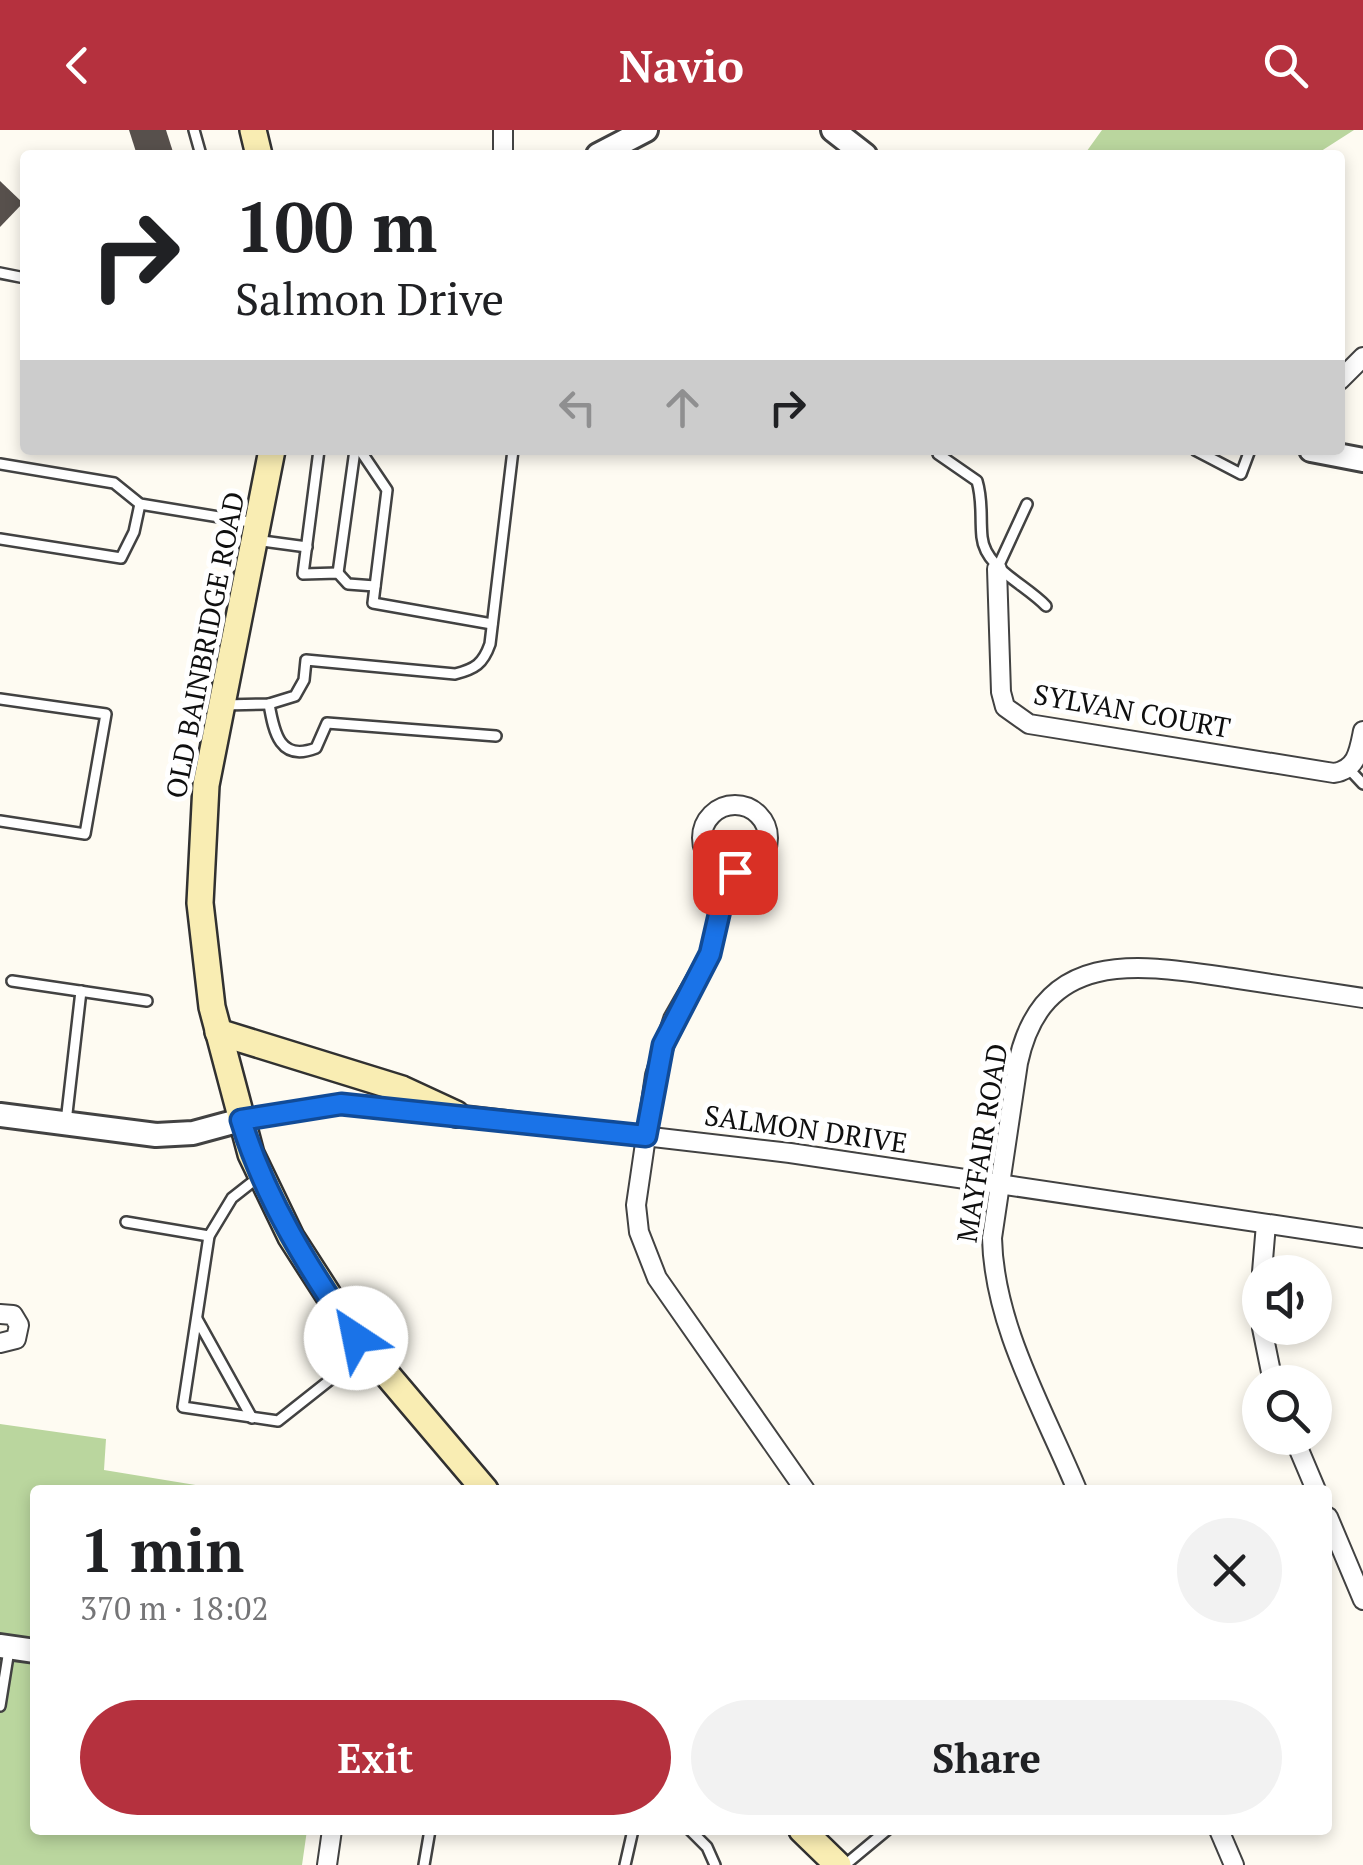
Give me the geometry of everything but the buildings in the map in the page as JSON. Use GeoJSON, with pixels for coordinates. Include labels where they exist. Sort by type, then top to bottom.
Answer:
{"type":"FeatureCollection","features":[{"type":"Feature","properties":{"kind":"main road","name":"OLD BAINBRIDGE ROAD"},"geometry":{"type":"LineString","coordinates":[[271,455],[206,785],[200,884],[204,960],[218,1032],[241,1120],[261,1176],[300,1252],[366,1351],[481,1485]]}},
{"type":"Feature","properties":{"kind":"main road"},"geometry":{"type":"LineString","coordinates":[[218,1032],[402,1089],[456,1114]]}},
{"type":"Feature","properties":{"kind":"main road"},"geometry":{"type":"LineString","coordinates":[[808,1835],[842,1865]]}},
{"type":"Feature","properties":{"kind":"street"},"geometry":{"type":"LineString","coordinates":[[608,150],[646,130]]}},
{"type":"Feature","properties":{"kind":"street"},"geometry":{"type":"LineString","coordinates":[[833,130],[859,150]]}},
{"type":"Feature","properties":{"kind":"street"},"geometry":{"type":"LineString","coordinates":[[1337,455],[1363,460]]}},
{"type":"Feature","properties":{"kind":"street","name":"SYLVAN COURT"},"geometry":{"type":"LineString","coordinates":[[997,570],[1001,692],[1004,707],[1014,717],[1067,732],[1334,773],[1348,768]]}},
{"type":"Feature","properties":{"kind":"street"},"geometry":{"type":"LineString","coordinates":[[1348,768],[1358,755],[1363,731]]}},
{"type":"Feature","properties":{"kind":"street"},"geometry":{"type":"LineString","coordinates":[[729,871],[710,954],[663,1045],[636,1204],[645,1251],[658,1278],[802,1485]]}},
{"type":"Feature","properties":{"kind":"street","name":"MAYFAIR ROAD"},"geometry":{"type":"LineString","coordinates":[[1075,1485],[998,1297],[992,1238],[1022,1042],[1048,1002],[1080,977],[1114,967],[1143,966],[1363,998]]}},
{"type":"Feature","properties":{"kind":"street","name":"SALMON DRIVE"},"geometry":{"type":"LineString","coordinates":[[241,1120],[341,1104],[456,1114],[1001,1184],[1363,1238]]}},
{"type":"Feature","properties":{"kind":"street"},"geometry":{"type":"LineString","coordinates":[[0,1115],[156,1135],[193,1133],[241,1120]]}},
{"type":"Feature","properties":{"kind":"street"},"geometry":{"type":"LineString","coordinates":[[1263,1255],[1266,1224]]}},
{"type":"Feature","properties":{"kind":"street"},"geometry":{"type":"LineString","coordinates":[[0,1314],[13,1315],[19,1325],[16,1339],[0,1343]]}},
{"type":"Feature","properties":{"kind":"street"},"geometry":{"type":"LineString","coordinates":[[1301,1455],[1314,1485]]}},
{"type":"Feature","properties":{"kind":"street"},"geometry":{"type":"LineString","coordinates":[[1332,1526],[1363,1600]]}},
{"type":"Feature","properties":{"kind":"street"},"geometry":{"type":"LineString","coordinates":[[5,1646],[30,1650]]}},
{"type":"Feature","properties":{"kind":"street"},"geometry":{"type":"LineString","coordinates":[[327,1865],[331,1835]]}},
{"type":"Feature","properties":{"kind":"street"},"geometry":{"type":"LineString","coordinates":[[1222,1835],[1234,1865]]}},
{"type":"Feature","properties":{"kind":"lane"},"geometry":{"type":"LineString","coordinates":[[319,455],[303,574],[338,574],[348,584],[375,586]]}},
{"type":"Feature","properties":{"kind":"lane"},"geometry":{"type":"LineString","coordinates":[[338,574],[356,455]]}},
{"type":"Feature","properties":{"kind":"lane"},"geometry":{"type":"LineString","coordinates":[[361,455],[388,490],[373,602],[492,624]]}},
{"type":"Feature","properties":{"kind":"lane"},"geometry":{"type":"LineString","coordinates":[[219,705],[269,704],[295,696],[304,680],[306,660],[454,674],[475,669],[485,658],[492,624],[513,455]]}},
{"type":"Feature","properties":{"kind":"lane"},"geometry":{"type":"LineString","coordinates":[[939,455],[977,481],[983,500],[982,542],[997,570],[1025,584],[1046,606]]}},
{"type":"Feature","properties":{"kind":"lane"},"geometry":{"type":"LineString","coordinates":[[1205,455],[1242,474],[1248,455]]}},
{"type":"Feature","properties":{"kind":"lane"},"geometry":{"type":"LineString","coordinates":[[0,464],[114,483],[140,504],[307,547]]}},
{"type":"Feature","properties":{"kind":"lane"},"geometry":{"type":"LineString","coordinates":[[0,539],[121,558],[134,532],[140,504]]}},
{"type":"Feature","properties":{"kind":"lane"},"geometry":{"type":"LineString","coordinates":[[997,570],[1027,504]]}},
{"type":"Feature","properties":{"kind":"lane"},"geometry":{"type":"LineString","coordinates":[[0,699],[106,714],[85,834],[0,821]]}},
{"type":"Feature","properties":{"kind":"lane"},"geometry":{"type":"LineString","coordinates":[[269,704],[274,733],[282,747],[292,752],[316,748],[327,724],[496,736]]}},
{"type":"Feature","properties":{"kind":"lane"},"geometry":{"type":"LineString","coordinates":[[1348,768],[1363,784]]}},
{"type":"Feature","properties":{"kind":"lane"},"geometry":{"type":"LineString","coordinates":[[12,981],[147,1000]]}},
{"type":"Feature","properties":{"kind":"lane"},"geometry":{"type":"LineString","coordinates":[[66,1124],[81,991]]}},
{"type":"Feature","properties":{"kind":"lane"},"geometry":{"type":"LineString","coordinates":[[261,1176],[232,1198],[209,1236],[183,1408],[278,1421],[366,1351]]}},
{"type":"Feature","properties":{"kind":"lane"},"geometry":{"type":"LineString","coordinates":[[126,1222],[209,1236]]}},
{"type":"Feature","properties":{"kind":"lane"},"geometry":{"type":"LineString","coordinates":[[197,1318],[252,1418]]}},
{"type":"Feature","properties":{"kind":"lane"},"geometry":{"type":"LineString","coordinates":[[0,1706],[5,1646]]}},
{"type":"Feature","properties":{"kind":"lane"},"geometry":{"type":"LineString","coordinates":[[424,1865],[429,1835]]}},
{"type":"Feature","properties":{"kind":"lane"},"geometry":{"type":"LineString","coordinates":[[625,1865],[632,1835]]}},
{"type":"Feature","properties":{"kind":"lane"},"geometry":{"type":"LineString","coordinates":[[695,1835],[707,1847],[714,1865]]}},
{"type":"Feature","properties":{"kind":"lane"},"geometry":{"type":"LineString","coordinates":[[842,1865],[881,1835]]}},
{"type":"Feature","properties":{"kind":"green space"},"geometry":{"type":"Polygon","coordinates":[[[1102,130],[1354,130],[1323,150],[1088,150],[1102,130]]]}},
{"type":"Feature","properties":{"kind":"green space"},"geometry":{"type":"Polygon","coordinates":[[[0,1424],[106,1439],[104,1470],[196,1485],[30,1485],[30,1835],[306,1835],[302,1865],[0,1865],[0,1424]]]}},
{"type":"Feature","properties":{"kind":"route"},"geometry":{"type":"LineString","coordinates":[[356,1338],[291,1237],[251,1154],[241,1120],[341,1104],[646,1136],[663,1045],[673,1019],[710,954],[729,871],[735,872]]}}]}
